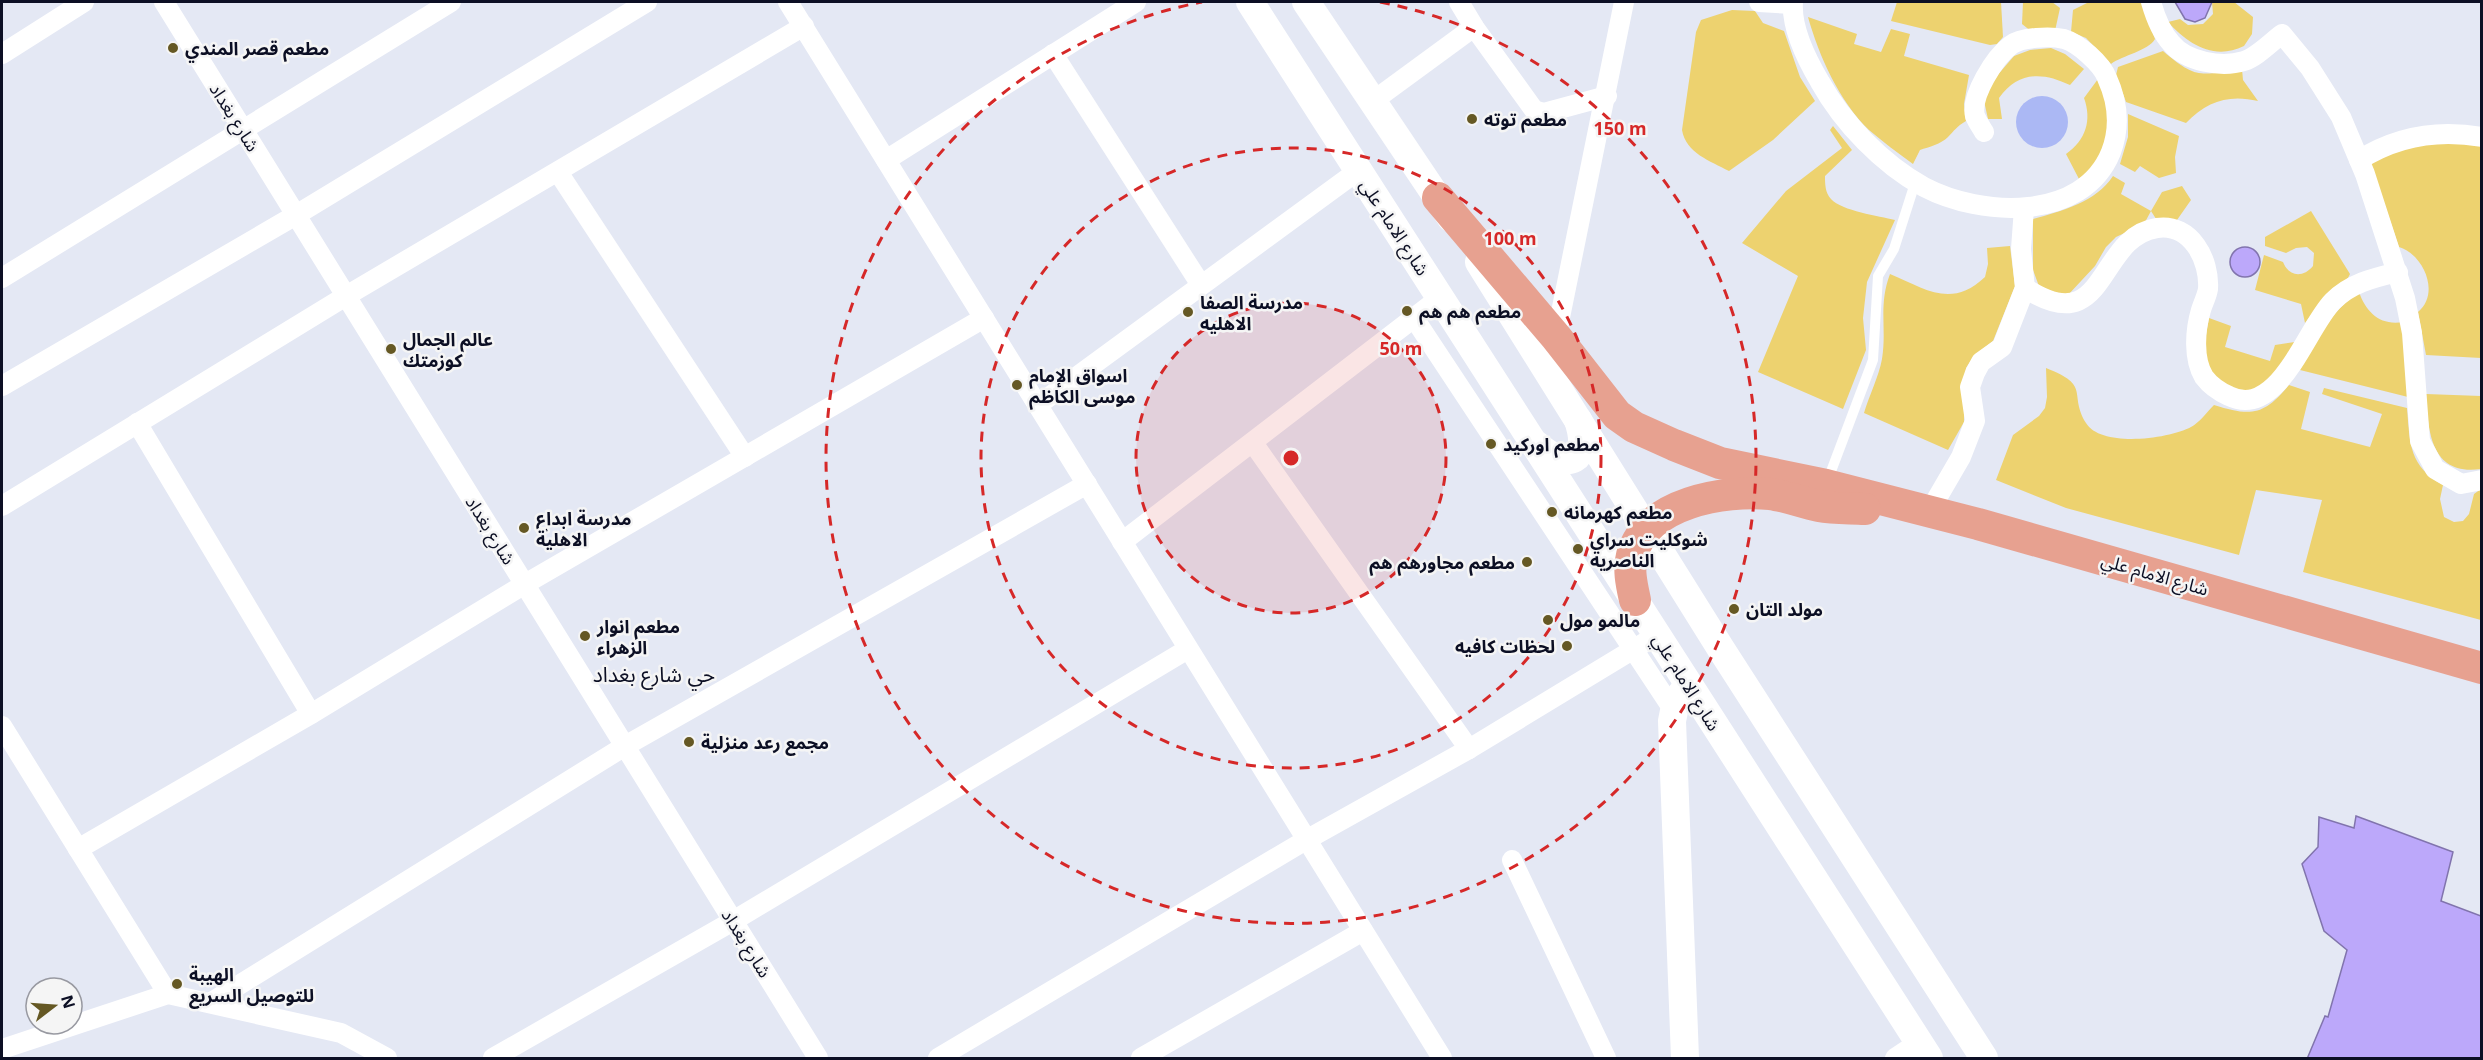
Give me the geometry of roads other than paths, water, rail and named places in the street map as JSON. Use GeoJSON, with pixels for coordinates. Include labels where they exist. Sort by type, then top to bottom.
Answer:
{"type":"FeatureCollection","features":[{"type":"Feature","properties":{"kind":"main road","name":"شارع الامام علي"},"geometry":{"type":"LineString","coordinates":[[1250,2],[1635,600],[1645,642],[1688,685],[1924,1050]]}},
{"type":"Feature","properties":{"kind":"main road","name":"شارع الامام علي"},"geometry":{"type":"LineString","coordinates":[[1306,2],[1438,198],[1646,530],[1984,1059]]}},
{"type":"Feature","properties":{"kind":"main road","name":"شارع الامام علي"},"geometry":{"type":"LineString","coordinates":[[1438,198],[1556,337],[1602,399],[1634,427],[1720,463],[1826,485],[1978,524],[2481,668]]}},
{"type":"Feature","properties":{"kind":"main road"},"geometry":{"type":"LineString","coordinates":[[1536,444],[1551,458],[1563,462],[1575,459],[1583,449],[1584,438],[1578,420]]}},
{"type":"Feature","properties":{"kind":"main road"},"geometry":{"type":"LineString","coordinates":[[1635,600],[1630,577],[1632,555],[1646,530],[1684,504],[1708,497],[1732,494],[1772,494],[1821,507],[1929,513]]}},
{"type":"Feature","properties":{"kind":"main road"},"geometry":{"type":"LineString","coordinates":[[1681,1056],[1674,711],[1681,692],[1688,685]]}},
{"type":"Feature","properties":{"kind":"street"},"geometry":{"type":"LineString","coordinates":[[2,54],[84,2]]}},
{"type":"Feature","properties":{"kind":"street","name":"شارع بغداد"},"geometry":{"type":"LineString","coordinates":[[164,2],[818,1059]]}},
{"type":"Feature","properties":{"kind":"street"},"geometry":{"type":"LineString","coordinates":[[2,278],[451,2]]}},
{"type":"Feature","properties":{"kind":"street"},"geometry":{"type":"LineString","coordinates":[[2,386],[296,215],[647,2]]}},
{"type":"Feature","properties":{"kind":"street"},"geometry":{"type":"LineString","coordinates":[[789,2],[1442,1059]]}},
{"type":"Feature","properties":{"kind":"street"},"geometry":{"type":"LineString","coordinates":[[886,160],[1136,2]]}},
{"type":"Feature","properties":{"kind":"street"},"geometry":{"type":"LineString","coordinates":[[1459,2],[1474,27],[1534,110],[1544,113],[1607,96]]}},
{"type":"Feature","properties":{"kind":"street"},"geometry":{"type":"LineString","coordinates":[[1556,337],[1607,96],[1624,2]]}},
{"type":"Feature","properties":{"kind":"street"},"geometry":{"type":"LineString","coordinates":[[1759,2],[1792,3],[1800,40],[1812,69],[1835,110],[1866,141],[1916,180],[1958,200],[2024,208],[2056,203],[2087,186],[2103,171],[2116,137],[2117,108],[2107,75],[2088,55],[2064,39],[2039,38],[2012,44],[1993,65],[1980,87],[1975,115],[1984,132]]}},
{"type":"Feature","properties":{"kind":"street"},"geometry":{"type":"LineString","coordinates":[[2151,2],[2157,21],[2171,45],[2193,58],[2218,64],[2246,61],[2282,34],[2310,68],[2341,117],[2359,160],[2398,272],[2412,333],[2420,441],[2435,470],[2461,484],[2481,480]]}},
{"type":"Feature","properties":{"kind":"street"},"geometry":{"type":"LineString","coordinates":[[2,506],[346,296],[804,26]]}},
{"type":"Feature","properties":{"kind":"street"},"geometry":{"type":"LineString","coordinates":[[1373,101],[1474,27]]}},
{"type":"Feature","properties":{"kind":"street"},"geometry":{"type":"LineString","coordinates":[[1053,54],[1201,285]]}},
{"type":"Feature","properties":{"kind":"street"},"geometry":{"type":"LineString","coordinates":[[2359,160],[2399,139],[2420,135],[2445,133],[2481,137]]}},
{"type":"Feature","properties":{"kind":"street"},"geometry":{"type":"LineString","coordinates":[[1038,405],[1359,170]]}},
{"type":"Feature","properties":{"kind":"street"},"geometry":{"type":"LineString","coordinates":[[558,172],[745,457]]}},
{"type":"Feature","properties":{"kind":"street"},"geometry":{"type":"LineString","coordinates":[[1929,513],[1961,457],[1975,421],[1970,387],[1975,373],[1981,362],[2002,347],[2025,288],[2021,249],[2024,208]]}},
{"type":"Feature","properties":{"kind":"street"},"geometry":{"type":"LineString","coordinates":[[2025,288],[2042,299],[2061,304],[2074,304],[2091,291],[2130,243],[2156,228],[2175,229],[2191,239],[2208,270],[2208,291],[2196,336],[2204,376],[2219,391],[2239,401],[2264,394],[2283,379],[2318,317],[2349,286],[2398,272]]}},
{"type":"Feature","properties":{"kind":"street"},"geometry":{"type":"LineString","coordinates":[[1122,542],[1441,297]]}},
{"type":"Feature","properties":{"kind":"street"},"geometry":{"type":"LineString","coordinates":[[78,849],[311,714],[525,584],[984,318]]}},
{"type":"Feature","properties":{"kind":"street"},"geometry":{"type":"LineString","coordinates":[[1414,318],[1645,642],[1674,711]]}},
{"type":"Feature","properties":{"kind":"street"},"geometry":{"type":"LineString","coordinates":[[137,423],[311,714]]}},
{"type":"Feature","properties":{"kind":"street"},"geometry":{"type":"LineString","coordinates":[[1253,443],[1468,749]]}},
{"type":"Feature","properties":{"kind":"street"},"geometry":{"type":"LineString","coordinates":[[210,1004],[625,746],[1087,484]]}},
{"type":"Feature","properties":{"kind":"street"},"geometry":{"type":"LineString","coordinates":[[939,1059],[1306,840],[1468,749],[1645,642]]}},
{"type":"Feature","properties":{"kind":"street"},"geometry":{"type":"LineString","coordinates":[[493,1059],[733,921],[1188,649]]}},
{"type":"Feature","properties":{"kind":"street"},"geometry":{"type":"LineString","coordinates":[[2,726],[168,994]]}},
{"type":"Feature","properties":{"kind":"street"},"geometry":{"type":"LineString","coordinates":[[1512,860],[1606,1059]]}},
{"type":"Feature","properties":{"kind":"street"},"geometry":{"type":"LineString","coordinates":[[1141,1059],[1363,931]]}},
{"type":"Feature","properties":{"kind":"street"},"geometry":{"type":"LineString","coordinates":[[2,1049],[168,994],[341,1033],[387,1059]]}},
{"type":"Feature","properties":{"kind":"street"},"geometry":{"type":"LineString","coordinates":[[1895,1059],[1924,1050]]}},
{"type":"Feature","properties":{"kind":"lane"},"geometry":{"type":"LineString","coordinates":[[1826,485],[1873,360],[1878,276],[1894,249],[1916,180]]}},
{"type":"Feature","properties":{"kind":"water"},"geometry":{"type":"Polygon","coordinates":[[[2042,96],[2052,98],[2060,104],[2066,112],[2068,122],[2066,132],[2060,140],[2052,146],[2042,148],[2032,146],[2024,140],[2018,132],[2016,122],[2018,112],[2024,104],[2032,98],[2042,96]]]}},
{"type":"Feature","properties":{"kind":"place","name":"مطعم قصر المندي"},"geometry":{"type":"Point","coordinates":[173,48]}},
{"type":"Feature","properties":{"kind":"place","name":"مطعم توته"},"geometry":{"type":"Point","coordinates":[1472,119]}},
{"type":"Feature","properties":{"kind":"place","name":"مطعم هم هم"},"geometry":{"type":"Point","coordinates":[1407,311]}},
{"type":"Feature","properties":{"kind":"place","name":"مدرسة الصفا الاهليه"},"geometry":{"type":"Point","coordinates":[1188,312]}},
{"type":"Feature","properties":{"kind":"place","name":"عالم الجمال كوزمتك"},"geometry":{"type":"Point","coordinates":[391,349]}},
{"type":"Feature","properties":{"kind":"place","name":"اسواق الإمام موسى الكاظم"},"geometry":{"type":"Point","coordinates":[1017,385]}},
{"type":"Feature","properties":{"kind":"place","name":"مطعم اوركيد"},"geometry":{"type":"Point","coordinates":[1491,444]}},
{"type":"Feature","properties":{"kind":"place","name":"مطعم كهرمانه"},"geometry":{"type":"Point","coordinates":[1552,512]}},
{"type":"Feature","properties":{"kind":"place","name":"مدرسة ابداع الاهلية"},"geometry":{"type":"Point","coordinates":[524,528]}},
{"type":"Feature","properties":{"kind":"place","name":"شوكليت سراي الناصريه"},"geometry":{"type":"Point","coordinates":[1578,549]}},
{"type":"Feature","properties":{"kind":"place","name":"مطعم مجاورهم هم"},"geometry":{"type":"Point","coordinates":[1527,562]}},
{"type":"Feature","properties":{"kind":"place","name":"مولد التان"},"geometry":{"type":"Point","coordinates":[1734,609]}},
{"type":"Feature","properties":{"kind":"place","name":"مالمو مول"},"geometry":{"type":"Point","coordinates":[1548,620]}},
{"type":"Feature","properties":{"kind":"place","name":"مطعم انوار الزهراء"},"geometry":{"type":"Point","coordinates":[585,636]}},
{"type":"Feature","properties":{"kind":"place","name":"لحظات كافيه"},"geometry":{"type":"Point","coordinates":[1567,646]}},
{"type":"Feature","properties":{"kind":"place","name":"مجمع رعد منزلية"},"geometry":{"type":"Point","coordinates":[689,742]}},
{"type":"Feature","properties":{"kind":"place","name":"الهيبة للتوصيل السريع"},"geometry":{"type":"Point","coordinates":[177,984]}},
{"type":"Feature","properties":{"kind":"district","name":"حي شارع بغداد"},"geometry":{"type":"Point","coordinates":[654,674]}}]}
